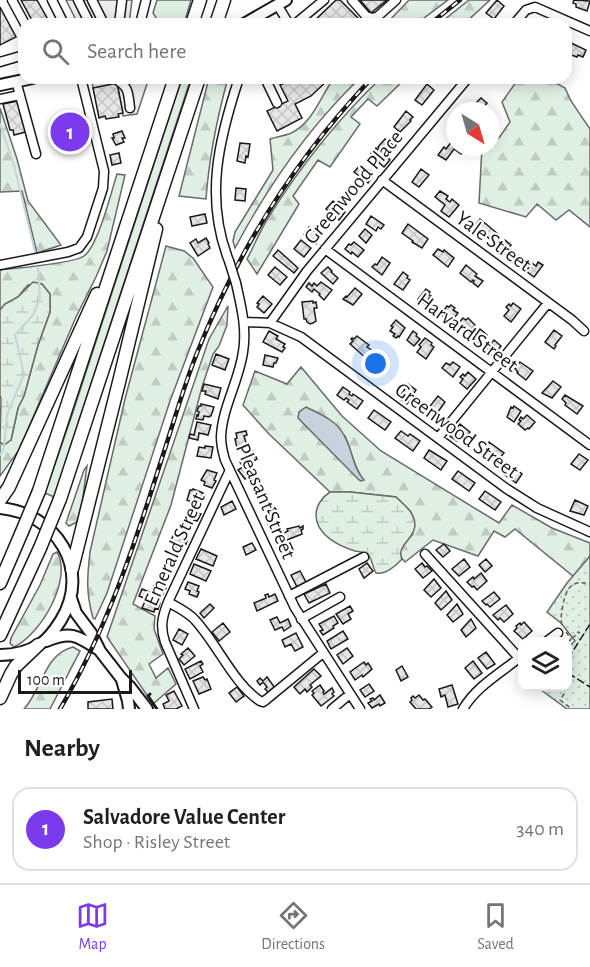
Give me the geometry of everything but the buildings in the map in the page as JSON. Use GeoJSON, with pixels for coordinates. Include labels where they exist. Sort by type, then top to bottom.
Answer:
{"type":"FeatureCollection","features":[{"type":"Feature","properties":{"kind":"highway"},"geometry":{"type":"LineString","coordinates":[[195,18],[200,0]]}},
{"type":"Feature","properties":{"kind":"highway"},"geometry":{"type":"LineString","coordinates":[[0,583],[39,491],[173,84]]}},
{"type":"Feature","properties":{"kind":"highway"},"geometry":{"type":"LineString","coordinates":[[0,635],[60,499],[197,84]]}},
{"type":"Feature","properties":{"kind":"highway"},"geometry":{"type":"LineString","coordinates":[[72,569],[126,356],[173,156]]}},
{"type":"Feature","properties":{"kind":"highway"},"geometry":{"type":"LineString","coordinates":[[0,500],[11,484],[119,250]]}},
{"type":"Feature","properties":{"kind":"highway"},"geometry":{"type":"LineString","coordinates":[[0,698],[16,666],[41,644]]}},
{"type":"Feature","properties":{"kind":"main road"},"geometry":{"type":"LineString","coordinates":[[260,18],[282,3]]}},
{"type":"Feature","properties":{"kind":"main road"},"geometry":{"type":"LineString","coordinates":[[0,85],[16,81]]}},
{"type":"Feature","properties":{"kind":"main road"},"geometry":{"type":"LineString","coordinates":[[0,508],[22,512],[44,524],[60,541],[72,569],[70,598],[62,618],[41,644]]}},
{"type":"Feature","properties":{"kind":"main road"},"geometry":{"type":"LineString","coordinates":[[70,598],[76,613],[91,633],[100,651],[147,709]]}},
{"type":"Feature","properties":{"kind":"main road"},"geometry":{"type":"LineString","coordinates":[[0,655],[16,653],[59,636],[71,635],[81,637],[100,651]]}},
{"type":"Feature","properties":{"kind":"main road"},"geometry":{"type":"LineString","coordinates":[[121,678],[129,709]]}},
{"type":"Feature","properties":{"kind":"street"},"geometry":{"type":"LineString","coordinates":[[12,0],[22,18]]}},
{"type":"Feature","properties":{"kind":"street"},"geometry":{"type":"LineString","coordinates":[[52,0],[61,18]]}},
{"type":"Feature","properties":{"kind":"street"},"geometry":{"type":"LineString","coordinates":[[78,0],[87,18]]}},
{"type":"Feature","properties":{"kind":"street"},"geometry":{"type":"LineString","coordinates":[[93,0],[101,18]]}},
{"type":"Feature","properties":{"kind":"street"},"geometry":{"type":"LineString","coordinates":[[120,18],[122,0]]}},
{"type":"Feature","properties":{"kind":"street"},"geometry":{"type":"LineString","coordinates":[[142,18],[146,0]]}},
{"type":"Feature","properties":{"kind":"street"},"geometry":{"type":"LineString","coordinates":[[296,18],[324,0]]}},
{"type":"Feature","properties":{"kind":"street"},"geometry":{"type":"LineString","coordinates":[[352,0],[366,16],[372,18],[396,0]]}},
{"type":"Feature","properties":{"kind":"street"},"geometry":{"type":"LineString","coordinates":[[282,3],[286,18]]}},
{"type":"Feature","properties":{"kind":"street"},"geometry":{"type":"LineString","coordinates":[[519,18],[526,10],[533,8],[560,18]]}},
{"type":"Feature","properties":{"kind":"street"},"geometry":{"type":"LineString","coordinates":[[572,23],[590,31]]}},
{"type":"Feature","properties":{"kind":"street"},"geometry":{"type":"LineString","coordinates":[[0,62],[18,57]]}},
{"type":"Feature","properties":{"kind":"street"},"geometry":{"type":"LineString","coordinates":[[16,81],[36,154]]}},
{"type":"Feature","properties":{"kind":"street"},"geometry":{"type":"LineString","coordinates":[[0,264],[68,252],[79,248],[87,237],[103,188],[104,176],[82,84]]}},
{"type":"Feature","properties":{"kind":"street"},"geometry":{"type":"LineString","coordinates":[[123,84],[127,88],[130,108]]}},
{"type":"Feature","properties":{"kind":"street","name":"Pleasant Street"},"geometry":{"type":"LineString","coordinates":[[237,84],[223,134],[216,180],[217,220],[245,322],[242,359],[224,418],[222,448],[229,471],[301,619],[360,709]]}},
{"type":"Feature","properties":{"kind":"street"},"geometry":{"type":"LineString","coordinates":[[268,84],[277,103]]}},
{"type":"Feature","properties":{"kind":"street","name":"Greenwood Place"},"geometry":{"type":"LineString","coordinates":[[270,323],[307,271],[463,84]]}},
{"type":"Feature","properties":{"kind":"street"},"geometry":{"type":"LineString","coordinates":[[0,99],[20,95]]}},
{"type":"Feature","properties":{"kind":"street","name":"Yale Street"},"geometry":{"type":"LineString","coordinates":[[382,180],[584,331]]}},
{"type":"Feature","properties":{"kind":"street","name":"Harvard Street"},"geometry":{"type":"LineString","coordinates":[[325,249],[590,445]]}},
{"type":"Feature","properties":{"kind":"street"},"geometry":{"type":"LineString","coordinates":[[438,438],[548,303]]}},
{"type":"Feature","properties":{"kind":"street","name":"Greenwood Street"},"geometry":{"type":"LineString","coordinates":[[245,322],[270,323],[309,342],[511,492],[537,508],[590,532]]}},
{"type":"Feature","properties":{"kind":"street","name":"Emerald Street"},"geometry":{"type":"LineString","coordinates":[[194,709],[162,634],[162,618],[229,471]]}},
{"type":"Feature","properties":{"kind":"street"},"geometry":{"type":"LineString","coordinates":[[425,554],[518,655]]}},
{"type":"Feature","properties":{"kind":"street"},"geometry":{"type":"LineString","coordinates":[[289,596],[364,557]]}},
{"type":"Feature","properties":{"kind":"street"},"geometry":{"type":"LineString","coordinates":[[301,619],[340,597]]}},
{"type":"Feature","properties":{"kind":"street"},"geometry":{"type":"LineString","coordinates":[[168,602],[195,619],[241,683],[256,699],[262,702],[323,653]]}},
{"type":"Feature","properties":{"kind":"street"},"geometry":{"type":"LineString","coordinates":[[553,637],[558,633]]}},
{"type":"Feature","properties":{"kind":"street"},"geometry":{"type":"LineString","coordinates":[[463,709],[481,687],[518,660]]}},
{"type":"Feature","properties":{"kind":"street"},"geometry":{"type":"LineString","coordinates":[[332,709],[350,694]]}},
{"type":"Feature","properties":{"kind":"path"},"geometry":{"type":"LineString","coordinates":[[570,637],[561,623],[565,593],[568,588],[577,583],[590,584]]}},
{"type":"Feature","properties":{"kind":"path"},"geometry":{"type":"LineString","coordinates":[[572,637],[578,632],[580,633]]}},
{"type":"Feature","properties":{"kind":"path"},"geometry":{"type":"LineString","coordinates":[[564,691],[560,700],[572,709]]}},
{"type":"Feature","properties":{"kind":"green space"},"geometry":{"type":"Polygon","coordinates":[[[157,0],[191,0],[186,18],[156,18],[153,13],[157,0]]]}},
{"type":"Feature","properties":{"kind":"green space"},"geometry":{"type":"Polygon","coordinates":[[[409,0],[448,0],[424,18],[392,18],[409,0]]]}},
{"type":"Feature","properties":{"kind":"green space"},"geometry":{"type":"Polygon","coordinates":[[[469,0],[490,0],[470,18],[446,18],[469,0]]]}},
{"type":"Feature","properties":{"kind":"green space"},"geometry":{"type":"Polygon","coordinates":[[[180,84],[189,84],[54,497],[45,493],[180,84]]]}},
{"type":"Feature","properties":{"kind":"green space"},"geometry":{"type":"Polygon","coordinates":[[[207,84],[226,84],[214,138],[206,199],[179,196],[207,84]]]}},
{"type":"Feature","properties":{"kind":"green space"},"geometry":{"type":"Polygon","coordinates":[[[330,84],[354,84],[291,158],[261,202],[235,248],[233,241],[235,232],[273,170],[270,139],[297,130],[315,110],[330,84]]]}},
{"type":"Feature","properties":{"kind":"green space"},"geometry":{"type":"Polygon","coordinates":[[[375,84],[400,84],[377,106],[368,99],[351,117],[360,124],[330,167],[318,160],[293,196],[299,204],[257,274],[247,259],[262,228],[293,181],[349,110],[375,84]]]}},
{"type":"Feature","properties":{"kind":"green space"},"geometry":{"type":"Polygon","coordinates":[[[515,84],[558,84],[565,88],[590,129],[590,227],[569,210],[556,220],[537,204],[526,217],[479,203],[482,156],[500,156],[500,137],[510,122],[502,102],[515,84]]]}},
{"type":"Feature","properties":{"kind":"green space"},"geometry":{"type":"Polygon","coordinates":[[[0,108],[28,201],[61,245],[37,253],[22,191],[0,192],[0,108]]]}},
{"type":"Feature","properties":{"kind":"green space"},"geometry":{"type":"Polygon","coordinates":[[[117,174],[125,175],[107,251],[19,450],[0,476],[0,442],[11,440],[18,408],[24,396],[50,312],[50,294],[42,284],[28,285],[18,297],[5,304],[0,310],[0,270],[57,263],[84,256],[99,231],[117,174]]]}},
{"type":"Feature","properties":{"kind":"green space"},"geometry":{"type":"Polygon","coordinates":[[[166,246],[184,251],[193,258],[213,287],[170,401],[107,593],[95,619],[88,593],[90,552],[125,399],[166,246]]]}},
{"type":"Feature","properties":{"kind":"green space"},"geometry":{"type":"Polygon","coordinates":[[[33,282],[42,284],[50,294],[50,312],[24,396],[18,408],[11,440],[4,445],[0,442],[0,310],[33,282]]]}},
{"type":"Feature","properties":{"kind":"green space"},"geometry":{"type":"Polygon","coordinates":[[[228,306],[227,325],[219,346],[213,354],[202,387],[171,505],[133,604],[155,616],[154,629],[163,654],[149,664],[156,678],[168,668],[176,684],[153,704],[107,637],[209,339],[228,306]]]}},
{"type":"Feature","properties":{"kind":"green space"},"geometry":{"type":"Polygon","coordinates":[[[301,367],[342,416],[381,451],[499,523],[512,505],[552,528],[590,543],[590,582],[573,576],[515,529],[505,537],[494,531],[478,556],[433,540],[405,562],[400,554],[404,544],[413,534],[411,512],[396,497],[330,492],[269,434],[243,405],[255,371],[287,384],[301,367]],[[299,412],[363,480],[357,471],[345,436],[299,412]]]}},
{"type":"Feature","properties":{"kind":"green space"},"geometry":{"type":"Polygon","coordinates":[[[87,466],[77,522],[69,526],[66,523],[87,466]]]}},
{"type":"Feature","properties":{"kind":"green space"},"geometry":{"type":"Polygon","coordinates":[[[330,492],[396,497],[405,505],[410,511],[415,527],[402,548],[400,562],[387,571],[376,573],[368,555],[342,546],[324,534],[317,522],[316,512],[324,496],[330,492]]]}},
{"type":"Feature","properties":{"kind":"green space"},"geometry":{"type":"Polygon","coordinates":[[[57,552],[61,564],[61,577],[51,606],[34,631],[14,647],[10,643],[11,638],[40,585],[53,554],[57,552]]]}},
{"type":"Feature","properties":{"kind":"green space"},"geometry":{"type":"Polygon","coordinates":[[[590,556],[590,709],[567,709],[542,691],[572,691],[572,644],[575,641],[561,623],[547,612],[590,556]]]}},
{"type":"Feature","properties":{"kind":"green space"},"geometry":{"type":"Polygon","coordinates":[[[73,647],[80,651],[50,709],[24,709],[49,665],[63,651],[73,647]]]}},
{"type":"Feature","properties":{"kind":"shaded area"},"geometry":{"type":"Polygon","coordinates":[[[66,0],[132,0],[130,18],[75,18],[66,0]]]}},
{"type":"Feature","properties":{"kind":"shaded area"},"geometry":{"type":"Polygon","coordinates":[[[93,84],[117,84],[93,88],[93,84]]]}},
{"type":"Feature","properties":{"kind":"shaded area"},"geometry":{"type":"Polygon","coordinates":[[[117,84],[147,84],[137,114],[123,116],[117,84]]]}},
{"type":"Feature","properties":{"kind":"shaded area"},"geometry":{"type":"Polygon","coordinates":[[[306,407],[327,418],[341,430],[364,480],[359,480],[298,418],[299,412],[306,407]]]}},
{"type":"Feature","properties":{"kind":"waterway"},"geometry":{"type":"LineString","coordinates":[[0,124],[14,165],[35,252]]}},
{"type":"Feature","properties":{"kind":"waterway"},"geometry":{"type":"LineString","coordinates":[[0,455],[4,448],[7,415],[24,374],[15,335],[33,315],[40,298],[38,268]]}},
{"type":"Feature","properties":{"kind":"railway"},"geometry":{"type":"LineString","coordinates":[[438,18],[460,0]]}},
{"type":"Feature","properties":{"kind":"railway"},"geometry":{"type":"LineString","coordinates":[[60,709],[91,649],[118,588],[192,366],[231,278],[250,242],[294,173],[367,84]]}},
{"type":"Feature","properties":{"kind":"fence"},"geometry":{"type":"LineString","coordinates":[[572,653],[590,624]]}},
{"type":"Feature","properties":{"kind":"fence"},"geometry":{"type":"LineString","coordinates":[[572,676],[590,687]]}},
{"type":"Feature","properties":{"kind":"wall"},"geometry":{"type":"LineString","coordinates":[[150,694],[148,696],[157,709]]}},
{"type":"Feature","properties":{"kind":"place","name":"Salvadore Value Center"},"geometry":{"type":"Point","coordinates":[70,132]}}]}
